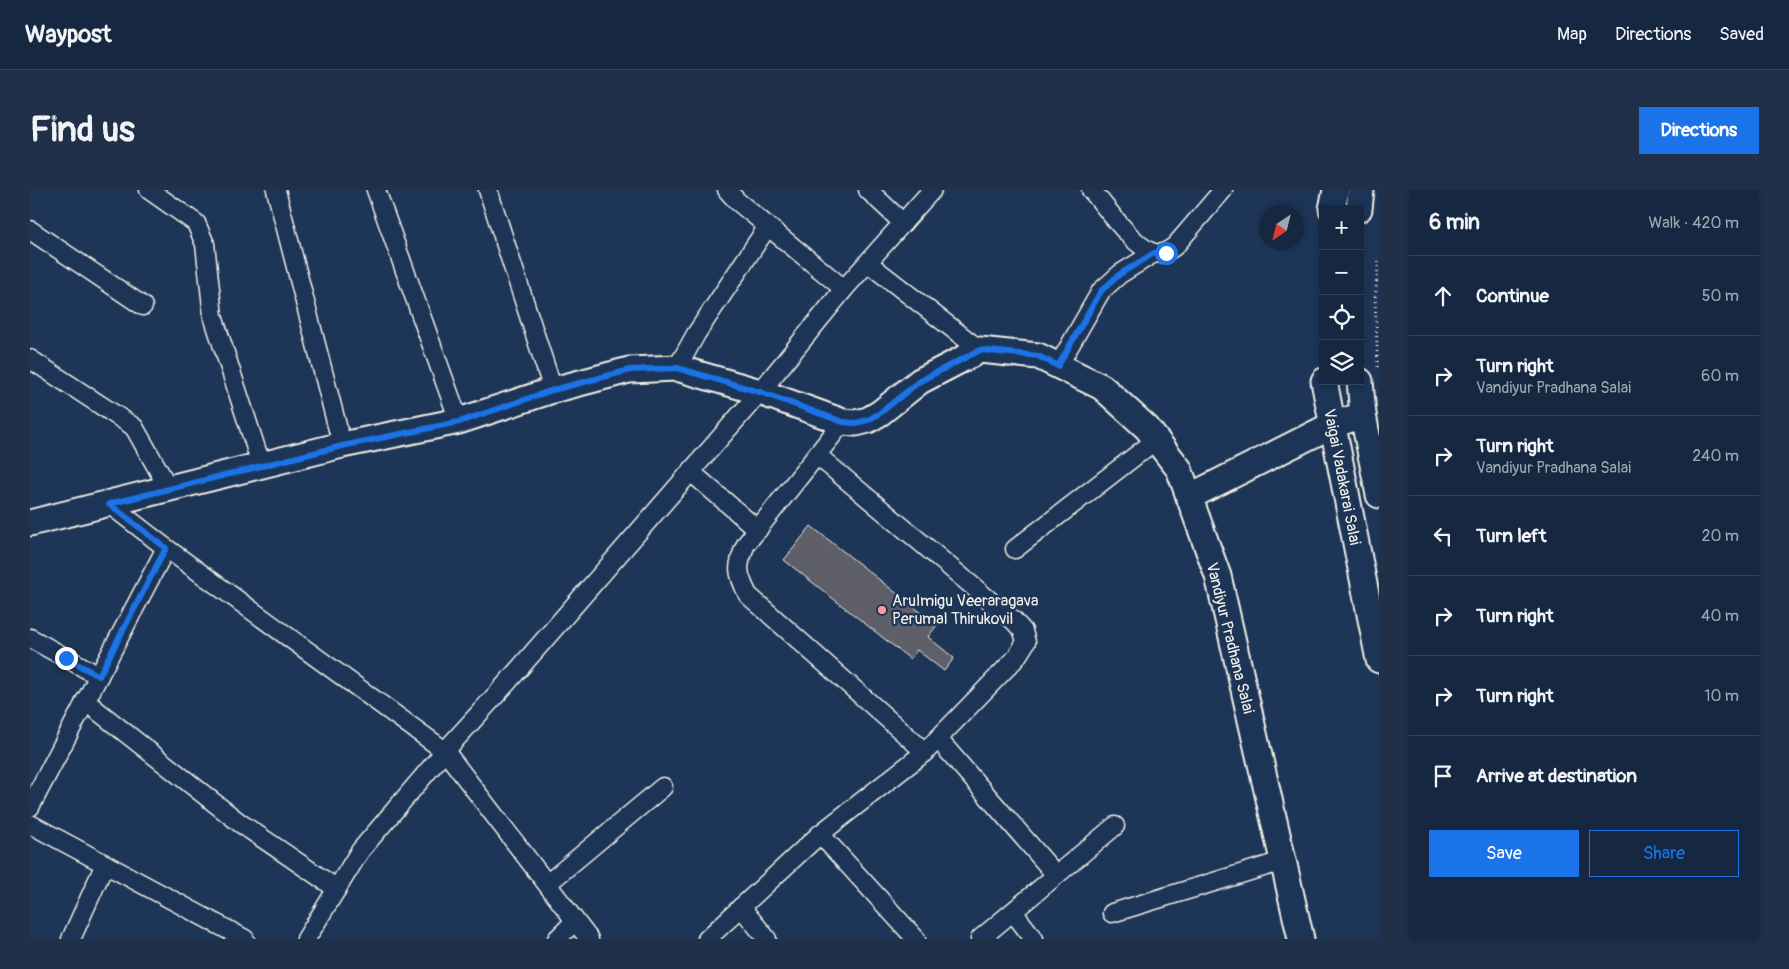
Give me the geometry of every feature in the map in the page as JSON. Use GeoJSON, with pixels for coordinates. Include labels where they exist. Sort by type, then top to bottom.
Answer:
{"type":"FeatureCollection","features":[{"type":"Feature","properties":{"kind":"street"},"geometry":{"type":"LineString","coordinates":[[148,190],[196,223],[205,244],[213,316],[262,467]]}},
{"type":"Feature","properties":{"kind":"street"},"geometry":{"type":"LineString","coordinates":[[276,190],[342,446]]}},
{"type":"Feature","properties":{"kind":"street"},"geometry":{"type":"LineString","coordinates":[[376,190],[459,422]]}},
{"type":"Feature","properties":{"kind":"street"},"geometry":{"type":"LineString","coordinates":[[488,190],[553,390]]}},
{"type":"Feature","properties":{"kind":"street"},"geometry":{"type":"LineString","coordinates":[[868,190],[903,222]]}},
{"type":"Feature","properties":{"kind":"street"},"geometry":{"type":"LineString","coordinates":[[306,939],[360,851],[445,751],[505,686],[691,472],[760,392],[844,289],[932,190]]}},
{"type":"Feature","properties":{"kind":"street"},"geometry":{"type":"LineString","coordinates":[[1091,190],[1141,246],[1154,253],[1166,253],[1175,246],[1223,190]]}},
{"type":"Feature","properties":{"kind":"street"},"geometry":{"type":"LineString","coordinates":[[1333,205],[1336,190]]}},
{"type":"Feature","properties":{"kind":"street"},"geometry":{"type":"LineString","coordinates":[[1359,205],[1361,190]]}},
{"type":"Feature","properties":{"kind":"street"},"geometry":{"type":"LineString","coordinates":[[737,194],[768,226],[844,289]]}},
{"type":"Feature","properties":{"kind":"street"},"geometry":{"type":"LineString","coordinates":[[677,368],[696,334],[768,226]]}},
{"type":"Feature","properties":{"kind":"street"},"geometry":{"type":"LineString","coordinates":[[30,230],[143,306]]}},
{"type":"Feature","properties":{"kind":"street"},"geometry":{"type":"LineString","coordinates":[[1058,366],[1101,291],[1120,274],[1154,253]]}},
{"type":"Feature","properties":{"kind":"street"},"geometry":{"type":"LineString","coordinates":[[30,523],[342,446],[459,422],[553,390],[630,370],[677,368],[760,392],[843,422],[856,423],[868,420],[880,413],[920,381],[980,350],[868,263]]}},
{"type":"Feature","properties":{"kind":"street","name":"Vandiyur Pradhana Salai"},"geometry":{"type":"LineString","coordinates":[[980,350],[1038,356],[1102,387],[1147,428],[1179,469],[1218,576],[1283,861],[1296,937]]}},
{"type":"Feature","properties":{"kind":"street"},"geometry":{"type":"LineString","coordinates":[[30,359],[134,426],[169,489]]}},
{"type":"Feature","properties":{"kind":"street","name":"Vaigai Vadakarai Salai"},"geometry":{"type":"LineString","coordinates":[[1325,385],[1379,660]]}},
{"type":"Feature","properties":{"kind":"street","name":"Vaigai Vadakarai Salai"},"geometry":{"type":"LineString","coordinates":[[1360,385],[1363,414],[1379,495]]}},
{"type":"Feature","properties":{"kind":"street"},"geometry":{"type":"LineString","coordinates":[[1189,497],[1332,425],[1363,414]]}},
{"type":"Feature","properties":{"kind":"street"},"geometry":{"type":"LineString","coordinates":[[843,422],[818,456],[746,544],[738,562],[740,577],[748,595],[925,752]]}},
{"type":"Feature","properties":{"kind":"street"},"geometry":{"type":"LineString","coordinates":[[1015,550],[1156,440]]}},
{"type":"Feature","properties":{"kind":"street"},"geometry":{"type":"LineString","coordinates":[[707,939],[820,834],[925,752],[1016,658],[1026,642],[1023,631],[1014,621],[818,456]]}},
{"type":"Feature","properties":{"kind":"street"},"geometry":{"type":"LineString","coordinates":[[691,472],[758,530]]}},
{"type":"Feature","properties":{"kind":"street"},"geometry":{"type":"LineString","coordinates":[[109,504],[166,548],[445,751],[589,939]]}},
{"type":"Feature","properties":{"kind":"street"},"geometry":{"type":"LineString","coordinates":[[30,806],[166,548]]}},
{"type":"Feature","properties":{"kind":"street"},"geometry":{"type":"LineString","coordinates":[[30,638],[99,676]]}},
{"type":"Feature","properties":{"kind":"street"},"geometry":{"type":"LineString","coordinates":[[85,701],[240,823],[337,889]]}},
{"type":"Feature","properties":{"kind":"street"},"geometry":{"type":"LineString","coordinates":[[938,739],[1056,875]]}},
{"type":"Feature","properties":{"kind":"street"},"geometry":{"type":"LineString","coordinates":[[547,884],[663,787]]}},
{"type":"Feature","properties":{"kind":"street"},"geometry":{"type":"LineString","coordinates":[[30,824],[245,939]]}},
{"type":"Feature","properties":{"kind":"street"},"geometry":{"type":"LineString","coordinates":[[980,939],[1115,826]]}},
{"type":"Feature","properties":{"kind":"street"},"geometry":{"type":"LineString","coordinates":[[820,834],[916,939]]}},
{"type":"Feature","properties":{"kind":"street"},"geometry":{"type":"LineString","coordinates":[[1112,913],[1283,861]]}},
{"type":"Feature","properties":{"kind":"street"},"geometry":{"type":"LineString","coordinates":[[71,939],[105,864]]}},
{"type":"Feature","properties":{"kind":"street"},"geometry":{"type":"LineString","coordinates":[[741,908],[767,939]]}},
{"type":"Feature","properties":{"kind":"street"},"geometry":{"type":"LineString","coordinates":[[1013,912],[1034,939]]}},
{"type":"Feature","properties":{"kind":"street"},"geometry":{"type":"LineString","coordinates":[[557,939],[575,920]]}},
{"type":"Feature","properties":{"kind":"path"},"geometry":{"type":"LineString","coordinates":[[1378,376],[1375,299],[1379,258]]}},
{"type":"Feature","properties":{"kind":"building"},"geometry":{"type":"Polygon","coordinates":[[[811,526],[937,625],[928,637],[954,658],[944,671],[917,650],[910,659],[784,560],[811,526]]]}},
{"type":"Feature","properties":{"kind":"place","name":"Arulmigu Veeraragava Perumal Thirukovil"},"geometry":{"type":"Point","coordinates":[882,610]}},
{"type":"Feature","properties":{"kind":"route"},"geometry":{"type":"LineString","coordinates":[[66,658],[99,676],[166,548],[109,504],[342,446],[459,422],[553,390],[630,370],[677,368],[760,392],[843,422],[856,423],[868,420],[880,413],[920,381],[980,350],[1038,356],[1058,366],[1101,291],[1120,274],[1154,253],[1166,253]]}}]}
